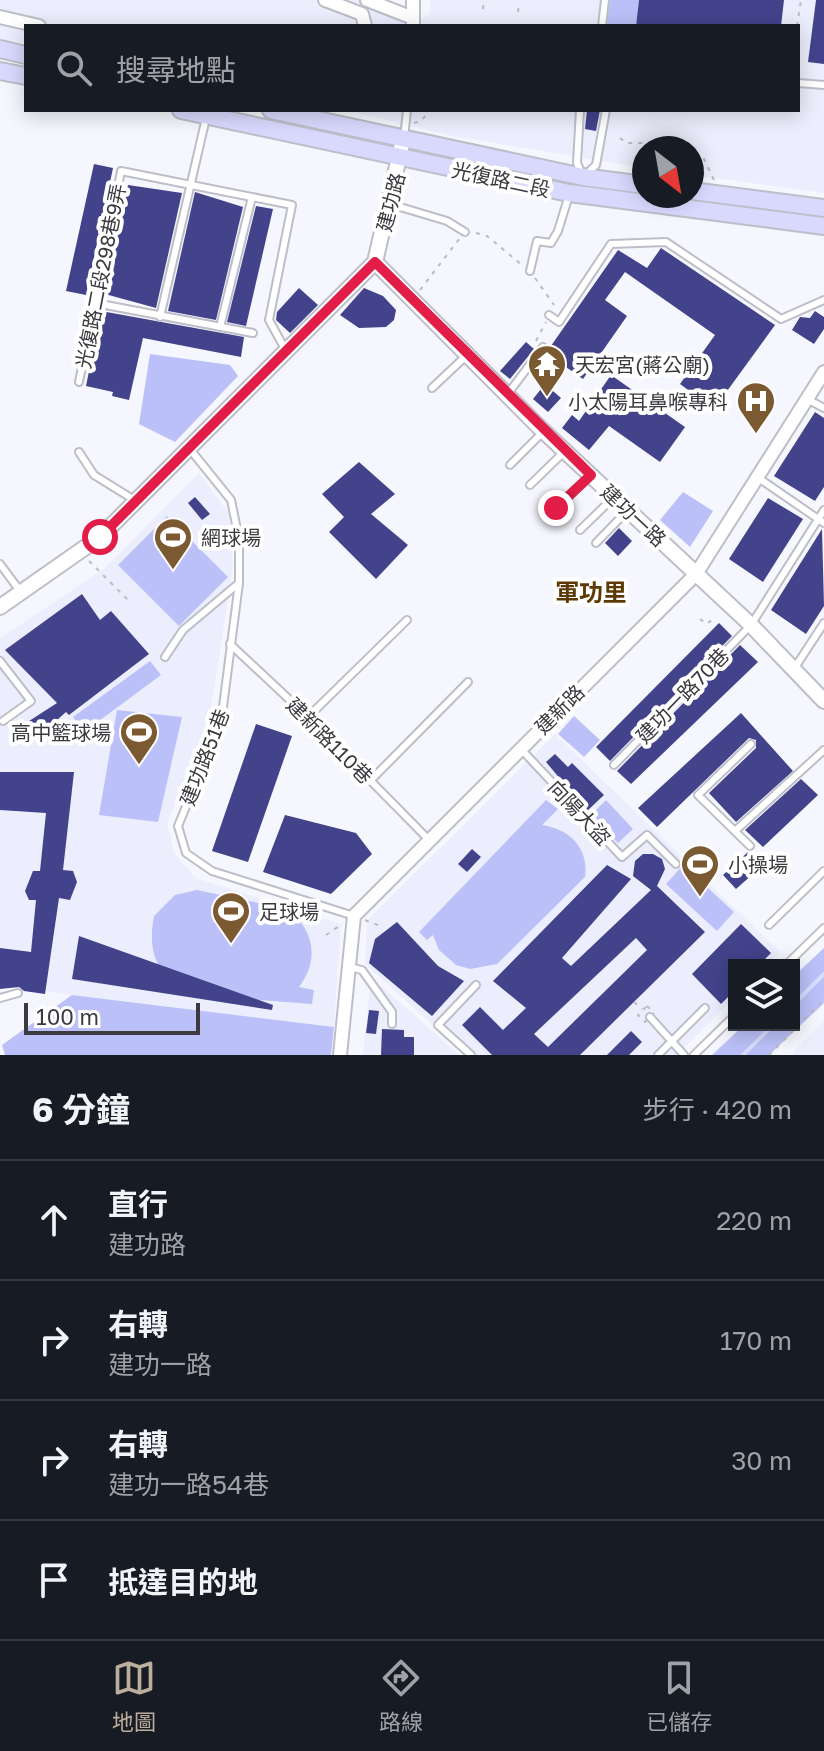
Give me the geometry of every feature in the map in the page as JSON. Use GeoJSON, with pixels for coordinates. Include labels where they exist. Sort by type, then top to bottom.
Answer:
{"type":"FeatureCollection","features":[{"type":"Feature","properties":{"kind":"main road"},"geometry":{"type":"LineString","coordinates":[[0,49],[24,55]]}},
{"type":"Feature","properties":{"kind":"main road"},"geometry":{"type":"LineString","coordinates":[[0,71],[24,76]]}},
{"type":"Feature","properties":{"kind":"main road","name":"光復路二段"},"geometry":{"type":"LineString","coordinates":[[190,112],[575,194],[824,226]]}},
{"type":"Feature","properties":{"kind":"main road","name":"光復路二段"},"geometry":{"type":"LineString","coordinates":[[280,112],[583,177],[632,183]]}},
{"type":"Feature","properties":{"kind":"main road"},"geometry":{"type":"LineString","coordinates":[[704,186],[824,208]]}},
{"type":"Feature","properties":{"kind":"street"},"geometry":{"type":"LineString","coordinates":[[325,0],[362,14],[364,24]]}},
{"type":"Feature","properties":{"kind":"street"},"geometry":{"type":"LineString","coordinates":[[367,0],[413,22],[413,0]]}},
{"type":"Feature","properties":{"kind":"street"},"geometry":{"type":"LineString","coordinates":[[0,17],[30,24]]}},
{"type":"Feature","properties":{"kind":"street","name":"建功路"},"geometry":{"type":"LineString","coordinates":[[375,262],[403,140]]}},
{"type":"Feature","properties":{"kind":"street"},"geometry":{"type":"LineString","coordinates":[[575,194],[583,177]]}},
{"type":"Feature","properties":{"kind":"street"},"geometry":{"type":"LineString","coordinates":[[0,607],[80,552],[136,501],[375,262]]}},
{"type":"Feature","properties":{"kind":"street","name":"建功一路"},"geometry":{"type":"LineString","coordinates":[[375,262],[544,431],[751,625],[824,701]]}},
{"type":"Feature","properties":{"kind":"street","name":"建新路"},"geometry":{"type":"LineString","coordinates":[[354,916],[696,574],[824,372]]}},
{"type":"Feature","properties":{"kind":"street"},"geometry":{"type":"LineString","coordinates":[[340,1055],[354,916]]}},
{"type":"Feature","properties":{"kind":"lane"},"geometry":{"type":"LineString","coordinates":[[602,24],[605,0]]}},
{"type":"Feature","properties":{"kind":"lane"},"geometry":{"type":"LineString","coordinates":[[800,83],[824,85]]}},
{"type":"Feature","properties":{"kind":"lane"},"geometry":{"type":"LineString","coordinates":[[403,140],[407,112]]}},
{"type":"Feature","properties":{"kind":"lane"},"geometry":{"type":"LineString","coordinates":[[580,112],[577,163],[583,177],[596,165],[606,112]]}},
{"type":"Feature","properties":{"kind":"lane"},"geometry":{"type":"LineString","coordinates":[[160,317],[207,116]]}},
{"type":"Feature","properties":{"kind":"lane","name":"光復路二段298巷9弄"},"geometry":{"type":"LineString","coordinates":[[79,382],[121,171],[189,185]]}},
{"type":"Feature","properties":{"kind":"lane"},"geometry":{"type":"LineString","coordinates":[[189,185],[292,205],[269,320],[286,350]]}},
{"type":"Feature","properties":{"kind":"lane"},"geometry":{"type":"LineString","coordinates":[[530,271],[537,241],[551,243],[575,194]]}},
{"type":"Feature","properties":{"kind":"lane"},"geometry":{"type":"LineString","coordinates":[[220,327],[252,197]]}},
{"type":"Feature","properties":{"kind":"lane"},"geometry":{"type":"LineString","coordinates":[[389,204],[447,221],[465,232]]}},
{"type":"Feature","properties":{"kind":"lane"},"geometry":{"type":"LineString","coordinates":[[549,315],[559,322],[611,244],[666,242],[781,319],[824,300]]}},
{"type":"Feature","properties":{"kind":"lane"},"geometry":{"type":"LineString","coordinates":[[95,303],[253,333]]}},
{"type":"Feature","properties":{"kind":"lane"},"geometry":{"type":"LineString","coordinates":[[507,395],[543,347]]}},
{"type":"Feature","properties":{"kind":"lane"},"geometry":{"type":"LineString","coordinates":[[432,388],[467,355]]}},
{"type":"Feature","properties":{"kind":"lane"},"geometry":{"type":"LineString","coordinates":[[807,399],[824,408]]}},
{"type":"Feature","properties":{"kind":"lane"},"geometry":{"type":"LineString","coordinates":[[510,465],[544,431]]}},
{"type":"Feature","properties":{"kind":"lane","name":"建功路51巷"},"geometry":{"type":"LineString","coordinates":[[189,448],[231,500],[239,539],[239,583],[221,722],[178,826],[186,853],[212,871],[354,916]]}},
{"type":"Feature","properties":{"kind":"lane"},"geometry":{"type":"LineString","coordinates":[[530,485],[565,451]]}},
{"type":"Feature","properties":{"kind":"lane"},"geometry":{"type":"LineString","coordinates":[[79,452],[94,475],[136,501]]}},
{"type":"Feature","properties":{"kind":"lane"},"geometry":{"type":"LineString","coordinates":[[556,508],[591,475]]}},
{"type":"Feature","properties":{"kind":"lane"},"geometry":{"type":"LineString","coordinates":[[757,477],[821,521]]}},
{"type":"Feature","properties":{"kind":"lane"},"geometry":{"type":"LineString","coordinates":[[580,530],[614,497]]}},
{"type":"Feature","properties":{"kind":"lane"},"geometry":{"type":"LineString","coordinates":[[596,543],[628,510]]}},
{"type":"Feature","properties":{"kind":"lane","name":"建功一路70巷"},"geometry":{"type":"LineString","coordinates":[[614,765],[751,625],[821,521],[824,510]]}},
{"type":"Feature","properties":{"kind":"lane"},"geometry":{"type":"LineString","coordinates":[[0,564],[22,594]]}},
{"type":"Feature","properties":{"kind":"lane"},"geometry":{"type":"LineString","coordinates":[[165,657],[183,630],[239,583]]}},
{"type":"Feature","properties":{"kind":"lane"},"geometry":{"type":"LineString","coordinates":[[308,717],[407,620]]}},
{"type":"Feature","properties":{"kind":"lane"},"geometry":{"type":"LineString","coordinates":[[794,669],[824,623]]}},
{"type":"Feature","properties":{"kind":"lane","name":"建新路110巷"},"geometry":{"type":"LineString","coordinates":[[230,644],[308,717],[428,839]]}},
{"type":"Feature","properties":{"kind":"lane"},"geometry":{"type":"LineString","coordinates":[[0,661],[31,701],[3,721]]}},
{"type":"Feature","properties":{"kind":"lane"},"geometry":{"type":"LineString","coordinates":[[371,780],[468,682]]}},
{"type":"Feature","properties":{"kind":"lane"},"geometry":{"type":"LineString","coordinates":[[750,846],[698,795],[751,744]]}},
{"type":"Feature","properties":{"kind":"lane","name":"向陽大盜"},"geometry":{"type":"LineString","coordinates":[[520,748],[622,857],[647,835],[676,864]]}},
{"type":"Feature","properties":{"kind":"lane"},"geometry":{"type":"LineString","coordinates":[[735,831],[824,750]]}},
{"type":"Feature","properties":{"kind":"lane"},"geometry":{"type":"LineString","coordinates":[[769,925],[824,871]]}},
{"type":"Feature","properties":{"kind":"lane"},"geometry":{"type":"LineString","coordinates":[[792,959],[824,928]]}},
{"type":"Feature","properties":{"kind":"lane"},"geometry":{"type":"LineString","coordinates":[[349,967],[362,970],[392,1012],[392,1024]]}},
{"type":"Feature","properties":{"kind":"lane"},"geometry":{"type":"LineString","coordinates":[[471,1055],[438,1025],[476,985]]}},
{"type":"Feature","properties":{"kind":"lane"},"geometry":{"type":"LineString","coordinates":[[0,998],[18,993]]}},
{"type":"Feature","properties":{"kind":"lane"},"geometry":{"type":"LineString","coordinates":[[658,1055],[705,1008]]}},
{"type":"Feature","properties":{"kind":"lane"},"geometry":{"type":"LineString","coordinates":[[650,1017],[684,1055]]}},
{"type":"Feature","properties":{"kind":"lane"},"geometry":{"type":"LineString","coordinates":[[694,1055],[728,1022]]}},
{"type":"Feature","properties":{"kind":"path"},"geometry":{"type":"LineString","coordinates":[[483,9],[484,0]]}},
{"type":"Feature","properties":{"kind":"path"},"geometry":{"type":"LineString","coordinates":[[797,24],[801,0]]}},
{"type":"Feature","properties":{"kind":"path"},"geometry":{"type":"LineString","coordinates":[[518,12],[519,3]]}},
{"type":"Feature","properties":{"kind":"path"},"geometry":{"type":"LineString","coordinates":[[414,124],[428,112]]}},
{"type":"Feature","properties":{"kind":"path"},"geometry":{"type":"LineString","coordinates":[[620,138],[632,143]]}},
{"type":"Feature","properties":{"kind":"path"},"geometry":{"type":"LineString","coordinates":[[704,159],[716,181],[722,176]]}},
{"type":"Feature","properties":{"kind":"path"},"geometry":{"type":"LineString","coordinates":[[412,300],[465,232],[487,236],[530,271],[554,304],[536,341],[543,347]]}},
{"type":"Feature","properties":{"kind":"path"},"geometry":{"type":"LineString","coordinates":[[80,552],[131,603]]}},
{"type":"Feature","properties":{"kind":"path"},"geometry":{"type":"LineString","coordinates":[[700,619],[707,624],[714,618]]}},
{"type":"Feature","properties":{"kind":"path"},"geometry":{"type":"LineString","coordinates":[[354,916],[383,927]]}},
{"type":"Feature","properties":{"kind":"path"},"geometry":{"type":"LineString","coordinates":[[769,1055],[824,1000]]}},
{"type":"Feature","properties":{"kind":"path"},"geometry":{"type":"LineString","coordinates":[[634,1002],[642,1010]]}},
{"type":"Feature","properties":{"kind":"path"},"geometry":{"type":"LineString","coordinates":[[638,1015],[647,1006]]}},
{"type":"Feature","properties":{"kind":"shaded area"},"geometry":{"type":"Polygon","coordinates":[[[0,0],[358,0],[419,20],[430,14],[430,0],[824,0],[824,193],[704,177],[704,136],[632,136],[632,166],[452,136],[354,112],[800,112],[800,24],[24,24],[24,43],[0,39],[0,0]]]}},
{"type":"Feature","properties":{"kind":"shaded area"},"geometry":{"type":"Polygon","coordinates":[[[610,0],[639,0],[636,24],[607,24],[610,0]]]}},
{"type":"Feature","properties":{"kind":"shaded area"},"geometry":{"type":"Polygon","coordinates":[[[150,354],[230,365],[238,376],[175,442],[139,424],[150,354]]]}},
{"type":"Feature","properties":{"kind":"shaded area"},"geometry":{"type":"Polygon","coordinates":[[[199,473],[229,514],[233,567],[209,722],[167,823],[175,854],[196,878],[341,924],[334,1027],[0,986],[0,638],[105,568],[199,473]]]}},
{"type":"Feature","properties":{"kind":"shaded area"},"geometry":{"type":"Polygon","coordinates":[[[683,492],[713,511],[690,547],[660,520],[683,492]]]}},
{"type":"Feature","properties":{"kind":"shaded area","name":"網球場"},"geometry":{"type":"Polygon","coordinates":[[[167,516],[228,577],[179,626],[118,565],[167,516]]]}},
{"type":"Feature","properties":{"kind":"shaded area"},"geometry":{"type":"Polygon","coordinates":[[[150,661],[161,675],[84,732],[73,717],[150,661]]]}},
{"type":"Feature","properties":{"kind":"shaded area","name":"高中籃球場"},"geometry":{"type":"Polygon","coordinates":[[[117,710],[182,717],[158,822],[99,815],[117,710]]]}},
{"type":"Feature","properties":{"kind":"shaded area"},"geometry":{"type":"Polygon","coordinates":[[[574,716],[600,740],[584,757],[558,734],[574,716]]]}},
{"type":"Feature","properties":{"kind":"shaded area"},"geometry":{"type":"Polygon","coordinates":[[[555,734],[780,952],[773,959],[728,959],[728,1004],[677,1055],[466,1055],[365,964],[367,921],[555,734]]]}},
{"type":"Feature","properties":{"kind":"shaded area"},"geometry":{"type":"Polygon","coordinates":[[[546,800],[558,809],[542,825],[561,831],[575,841],[584,857],[585,877],[497,964],[470,969],[456,965],[439,950],[433,935],[427,940],[419,932],[546,800]]]}},
{"type":"Feature","properties":{"kind":"shaded area"},"geometry":{"type":"Polygon","coordinates":[[[606,800],[633,829],[618,843],[591,815],[606,800]]]}},
{"type":"Feature","properties":{"kind":"shaded area","name":"小操場"},"geometry":{"type":"Polygon","coordinates":[[[683,865],[734,912],[717,931],[666,884],[683,865]]]}},
{"type":"Feature","properties":{"kind":"shaded area"},"geometry":{"type":"Polygon","coordinates":[[[197,890],[287,909],[296,917],[308,935],[312,956],[306,977],[299,987],[314,990],[312,1004],[223,997],[183,990],[173,983],[155,958],[152,938],[154,916],[175,895],[197,890]]]}},
{"type":"Feature","properties":{"kind":"shaded area"},"geometry":{"type":"Polygon","coordinates":[[[824,948],[824,1003],[800,1026],[800,970],[824,948]]]}},
{"type":"Feature","properties":{"kind":"shaded area"},"geometry":{"type":"Polygon","coordinates":[[[371,977],[459,1055],[363,1055],[371,977]]]}},
{"type":"Feature","properties":{"kind":"shaded area"},"geometry":{"type":"Polygon","coordinates":[[[72,995],[334,1027],[331,1055],[5,1055],[2,1045],[72,995]]]}},
{"type":"Feature","properties":{"kind":"shaded area"},"geometry":{"type":"Polygon","coordinates":[[[824,1021],[824,1055],[794,1055],[794,1051],[824,1021]]]}},
{"type":"Feature","properties":{"kind":"shaded area"},"geometry":{"type":"Polygon","coordinates":[[[738,1031],[794,1031],[769,1055],[712,1055],[738,1031]]]}},
{"type":"Feature","properties":{"kind":"building"},"geometry":{"type":"Polygon","coordinates":[[[639,0],[784,0],[781,24],[636,24],[639,0]]]}},
{"type":"Feature","properties":{"kind":"building"},"geometry":{"type":"Polygon","coordinates":[[[816,0],[824,0],[824,64],[808,62],[816,0]]]}},
{"type":"Feature","properties":{"kind":"building"},"geometry":{"type":"Polygon","coordinates":[[[587,112],[600,112],[596,131],[585,129],[587,112]]]}},
{"type":"Feature","properties":{"kind":"building"},"geometry":{"type":"Polygon","coordinates":[[[94,164],[113,168],[86,295],[66,291],[94,164]]]}},
{"type":"Feature","properties":{"kind":"building"},"geometry":{"type":"Polygon","coordinates":[[[128,185],[182,193],[156,308],[105,294],[128,185]]]}},
{"type":"Feature","properties":{"kind":"building"},"geometry":{"type":"Polygon","coordinates":[[[195,192],[243,207],[216,320],[168,311],[195,192]]]}},
{"type":"Feature","properties":{"kind":"building"},"geometry":{"type":"Polygon","coordinates":[[[256,206],[273,209],[246,326],[227,322],[256,206]]]}},
{"type":"Feature","properties":{"kind":"building"},"geometry":{"type":"Polygon","coordinates":[[[661,248],[775,325],[714,409],[680,384],[715,335],[625,272],[605,300],[627,316],[583,379],[546,353],[618,250],[647,268],[661,248]]]}},
{"type":"Feature","properties":{"kind":"building"},"geometry":{"type":"Polygon","coordinates":[[[299,288],[318,305],[290,333],[276,320],[277,312],[299,288]]]}},
{"type":"Feature","properties":{"kind":"building"},"geometry":{"type":"Polygon","coordinates":[[[364,288],[383,296],[396,310],[394,320],[386,327],[359,328],[340,315],[364,288]]]}},
{"type":"Feature","properties":{"kind":"building"},"geometry":{"type":"Polygon","coordinates":[[[101,311],[244,337],[241,357],[143,338],[129,400],[112,396],[113,392],[86,386],[101,311]]]}},
{"type":"Feature","properties":{"kind":"building"},"geometry":{"type":"Polygon","coordinates":[[[815,311],[824,317],[824,329],[814,344],[792,330],[800,317],[810,318],[815,311]]]}},
{"type":"Feature","properties":{"kind":"building"},"geometry":{"type":"Polygon","coordinates":[[[526,342],[534,349],[510,379],[500,371],[526,342]]]}},
{"type":"Feature","properties":{"kind":"building"},"geometry":{"type":"Polygon","coordinates":[[[611,375],[685,427],[660,462],[609,426],[589,450],[562,428],[572,415],[579,421],[611,375]]]}},
{"type":"Feature","properties":{"kind":"building","name":"天宏宮(蔣公廟)"},"geometry":{"type":"Polygon","coordinates":[[[545,384],[561,398],[548,412],[533,399],[545,384]]]}},
{"type":"Feature","properties":{"kind":"building"},"geometry":{"type":"Polygon","coordinates":[[[815,412],[824,418],[824,487],[815,501],[774,476],[815,412]]]}},
{"type":"Feature","properties":{"kind":"building"},"geometry":{"type":"Polygon","coordinates":[[[359,462],[395,494],[371,514],[408,545],[376,579],[329,532],[344,517],[322,494],[359,462]]]}},
{"type":"Feature","properties":{"kind":"building"},"geometry":{"type":"Polygon","coordinates":[[[195,497],[210,514],[202,520],[188,503],[195,497]]]}},
{"type":"Feature","properties":{"kind":"building"},"geometry":{"type":"Polygon","coordinates":[[[768,498],[803,519],[763,582],[729,559],[768,498]]]}},
{"type":"Feature","properties":{"kind":"building"},"geometry":{"type":"Polygon","coordinates":[[[619,528],[632,541],[618,556],[605,543],[619,528]]]}},
{"type":"Feature","properties":{"kind":"building"},"geometry":{"type":"Polygon","coordinates":[[[822,529],[824,606],[806,634],[771,610],[822,529]]]}},
{"type":"Feature","properties":{"kind":"building"},"geometry":{"type":"Polygon","coordinates":[[[82,594],[100,620],[111,611],[149,654],[69,715],[66,712],[38,737],[26,723],[57,703],[5,650],[82,594]]]}},
{"type":"Feature","properties":{"kind":"building"},"geometry":{"type":"Polygon","coordinates":[[[719,623],[732,636],[610,761],[596,747],[719,623]]]}},
{"type":"Feature","properties":{"kind":"building"},"geometry":{"type":"Polygon","coordinates":[[[740,645],[758,662],[631,784],[617,771],[740,645]]]}},
{"type":"Feature","properties":{"kind":"building"},"geometry":{"type":"Polygon","coordinates":[[[741,713],[793,771],[736,822],[709,793],[756,748],[756,740],[749,738],[657,827],[638,808],[741,713]]]}},
{"type":"Feature","properties":{"kind":"building"},"geometry":{"type":"Polygon","coordinates":[[[256,724],[292,736],[248,862],[212,851],[256,724]]]}},
{"type":"Feature","properties":{"kind":"building"},"geometry":{"type":"Polygon","coordinates":[[[555,754],[568,767],[572,763],[604,795],[587,811],[546,762],[555,754]]]}},
{"type":"Feature","properties":{"kind":"building"},"geometry":{"type":"Polygon","coordinates":[[[0,772],[74,772],[63,870],[73,871],[77,882],[70,900],[59,898],[45,994],[24,991],[19,987],[0,989],[0,948],[31,952],[36,900],[29,900],[25,891],[33,871],[40,871],[46,813],[0,810],[0,772]]]}},
{"type":"Feature","properties":{"kind":"building"},"geometry":{"type":"Polygon","coordinates":[[[801,779],[818,795],[763,847],[745,830],[801,779]]]}},
{"type":"Feature","properties":{"kind":"building"},"geometry":{"type":"Polygon","coordinates":[[[285,815],[356,833],[372,854],[331,894],[263,872],[285,815]]]}},
{"type":"Feature","properties":{"kind":"building"},"geometry":{"type":"Polygon","coordinates":[[[472,849],[481,857],[467,872],[458,864],[472,849]]]}},
{"type":"Feature","properties":{"kind":"building"},"geometry":{"type":"Polygon","coordinates":[[[748,852],[762,866],[736,889],[723,875],[748,852]]]}},
{"type":"Feature","properties":{"kind":"building"},"geometry":{"type":"Polygon","coordinates":[[[643,854],[653,854],[662,859],[665,869],[657,886],[705,932],[580,1055],[492,1055],[462,1025],[480,1007],[503,1030],[526,1008],[493,981],[607,865],[631,879],[562,958],[571,966],[651,890],[633,876],[635,861],[643,854]],[[636,938],[534,1034],[548,1047],[647,950],[636,938]]]}},
{"type":"Feature","properties":{"kind":"building"},"geometry":{"type":"Polygon","coordinates":[[[397,922],[438,966],[464,981],[432,1016],[369,963],[375,939],[397,922]]]}},
{"type":"Feature","properties":{"kind":"building"},"geometry":{"type":"Polygon","coordinates":[[[741,924],[771,953],[765,959],[728,959],[728,997],[721,1004],[692,974],[741,924]]]}},
{"type":"Feature","properties":{"kind":"building"},"geometry":{"type":"Polygon","coordinates":[[[79,936],[273,1005],[272,1010],[72,979],[79,936]]]}},
{"type":"Feature","properties":{"kind":"building"},"geometry":{"type":"Polygon","coordinates":[[[369,1010],[379,1011],[376,1034],[366,1033],[369,1010]]]}},
{"type":"Feature","properties":{"kind":"building"},"geometry":{"type":"Polygon","coordinates":[[[382,1029],[404,1030],[404,1037],[414,1037],[414,1055],[381,1055],[382,1029]]]}},
{"type":"Feature","properties":{"kind":"building"},"geometry":{"type":"Polygon","coordinates":[[[631,1031],[642,1042],[629,1055],[607,1055],[631,1031]]]}},
{"type":"Feature","properties":{"kind":"waterway"},"geometry":{"type":"LineString","coordinates":[[800,998],[824,974]]}},
{"type":"Feature","properties":{"kind":"waterway"},"geometry":{"type":"LineString","coordinates":[[743,1055],[767,1031]]}},
{"type":"Feature","properties":{"kind":"place","name":"天宏宮(蔣公廟)"},"geometry":{"type":"Point","coordinates":[547,398]}},
{"type":"Feature","properties":{"kind":"place","name":"小太陽耳鼻喉專科"},"geometry":{"type":"Point","coordinates":[756,435]}},
{"type":"Feature","properties":{"kind":"place","name":"網球場"},"geometry":{"type":"Point","coordinates":[173,571]}},
{"type":"Feature","properties":{"kind":"place","name":"高中籃球場"},"geometry":{"type":"Point","coordinates":[139,766]}},
{"type":"Feature","properties":{"kind":"place","name":"小操場"},"geometry":{"type":"Point","coordinates":[700,898]}},
{"type":"Feature","properties":{"kind":"place","name":"足球場"},"geometry":{"type":"Point","coordinates":[231,945]}},
{"type":"Feature","properties":{"kind":"district","name":"軍功里"},"geometry":{"type":"Point","coordinates":[591,591]}},
{"type":"Feature","properties":{"kind":"route"},"geometry":{"type":"LineString","coordinates":[[100,537],[375,262],[591,475],[556,508]]}}]}
